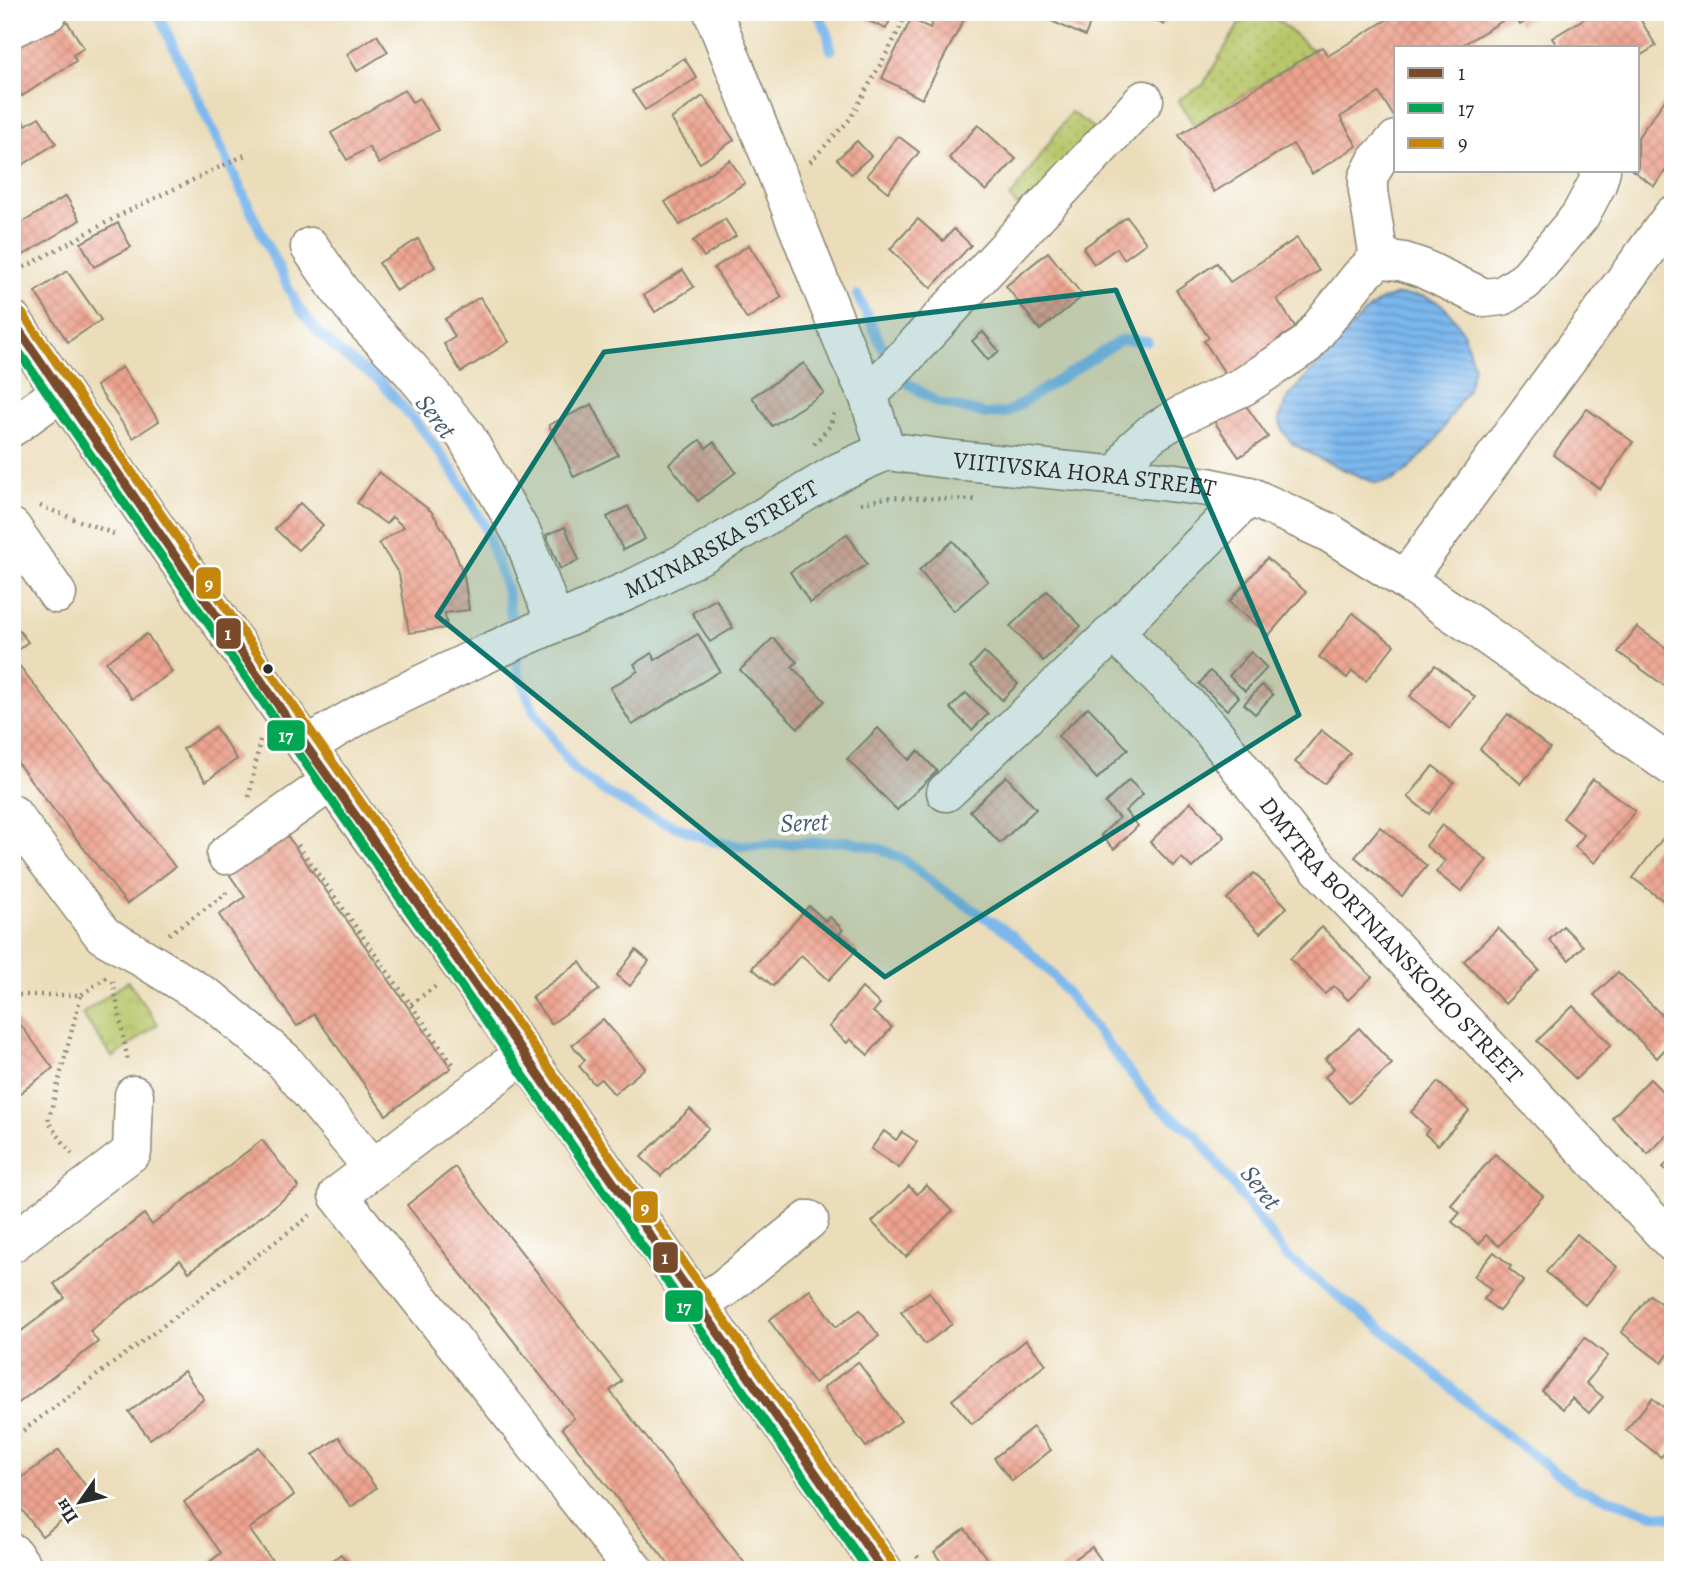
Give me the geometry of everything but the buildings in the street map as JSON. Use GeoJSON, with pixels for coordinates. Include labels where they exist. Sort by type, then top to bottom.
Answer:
{"type":"FeatureCollection","features":[{"type":"Feature","properties":{"kind":"street"},"geometry":{"type":"LineString","coordinates":[[713,12],[849,356],[853,398],[886,451]]}},
{"type":"Feature","properties":{"kind":"street"},"geometry":{"type":"LineString","coordinates":[[853,398],[891,372],[1143,100]]}},
{"type":"Feature","properties":{"kind":"street"},"geometry":{"type":"LineString","coordinates":[[1379,258],[1368,178],[1377,160],[1394,142]]}},
{"type":"Feature","properties":{"kind":"street"},"geometry":{"type":"LineString","coordinates":[[1379,258],[1422,268],[1484,298],[1502,296],[1525,281],[1580,216],[1600,172]]}},
{"type":"Feature","properties":{"kind":"street"},"geometry":{"type":"LineString","coordinates":[[1405,580],[1673,215]]}},
{"type":"Feature","properties":{"kind":"street"},"geometry":{"type":"LineString","coordinates":[[310,247],[363,320],[410,369],[464,435],[523,536],[542,628]]}},
{"type":"Feature","properties":{"kind":"street"},"geometry":{"type":"LineString","coordinates":[[1120,475],[1134,449],[1152,433],[1182,415],[1244,386],[1306,345],[1359,278],[1379,258]]}},
{"type":"Feature","properties":{"kind":"street"},"geometry":{"type":"LineString","coordinates":[[20,309],[61,391],[698,1305],[897,1560]]}},
{"type":"Feature","properties":{"kind":"street"},"geometry":{"type":"LineString","coordinates":[[12,427],[61,391]]}},
{"type":"Feature","properties":{"kind":"street","name":"VIITIVSKA HORA STREET"},"geometry":{"type":"LineString","coordinates":[[886,451],[1120,475],[1208,487],[1249,496],[1328,532],[1405,580],[1673,767]]}},
{"type":"Feature","properties":{"kind":"street","name":"MLYNARSKA STREET"},"geometry":{"type":"LineString","coordinates":[[307,747],[366,711],[702,554],[839,472],[886,451]]}},
{"type":"Feature","properties":{"kind":"street"},"geometry":{"type":"LineString","coordinates":[[946,792],[1114,632],[1249,496]]}},
{"type":"Feature","properties":{"kind":"street"},"geometry":{"type":"LineString","coordinates":[[24,516],[57,594]]}},
{"type":"Feature","properties":{"kind":"street","name":"DMYTRA BORTNIANSKOHO STREET"},"geometry":{"type":"LineString","coordinates":[[1114,632],[1210,728],[1306,854],[1673,1243]]}},
{"type":"Feature","properties":{"kind":"street"},"geometry":{"type":"LineString","coordinates":[[233,850],[332,781]]}},
{"type":"Feature","properties":{"kind":"street"},"geometry":{"type":"LineString","coordinates":[[12,814],[103,935],[214,1002],[283,1060],[373,1168]]}},
{"type":"Feature","properties":{"kind":"street"},"geometry":{"type":"LineString","coordinates":[[524,1054],[338,1195],[634,1570]]}},
{"type":"Feature","properties":{"kind":"street"},"geometry":{"type":"LineString","coordinates":[[12,1243],[132,1152],[134,1096]]}},
{"type":"Feature","properties":{"kind":"street"},"geometry":{"type":"LineString","coordinates":[[698,1305],[723,1289],[809,1220]]}},
{"type":"Feature","properties":{"kind":"street"},"geometry":{"type":"LineString","coordinates":[[12,1553],[25,1570]]}},
{"type":"Feature","properties":{"kind":"path"},"geometry":{"type":"LineString","coordinates":[[781,183],[803,169],[850,119],[907,12]]}},
{"type":"Feature","properties":{"kind":"path"},"geometry":{"type":"LineString","coordinates":[[20,309],[12,274],[122,214],[247,153]]}},
{"type":"Feature","properties":{"kind":"path"},"geometry":{"type":"LineString","coordinates":[[808,451],[853,398]]}},
{"type":"Feature","properties":{"kind":"path"},"geometry":{"type":"LineString","coordinates":[[24,516],[121,536]]}},
{"type":"Feature","properties":{"kind":"path"},"geometry":{"type":"LineString","coordinates":[[233,850],[261,736]]}},
{"type":"Feature","properties":{"kind":"path"},"geometry":{"type":"LineString","coordinates":[[279,819],[473,1092]]}},
{"type":"Feature","properties":{"kind":"path"},"geometry":{"type":"LineString","coordinates":[[138,955],[226,894]]}},
{"type":"Feature","properties":{"kind":"path"},"geometry":{"type":"LineString","coordinates":[[12,995],[80,995],[112,973],[134,1096]]}},
{"type":"Feature","properties":{"kind":"path"},"geometry":{"type":"LineString","coordinates":[[411,1004],[438,985]]}},
{"type":"Feature","properties":{"kind":"path"},"geometry":{"type":"LineString","coordinates":[[80,995],[48,1122],[93,1181]]}},
{"type":"Feature","properties":{"kind":"path"},"geometry":{"type":"LineString","coordinates":[[12,1439],[296,1227]]}},
{"type":"Feature","properties":{"kind":"path"},"geometry":{"type":"LineString","coordinates":[[897,1560],[926,1570]]}},
{"type":"Feature","properties":{"kind":"highlighted area"},"geometry":{"type":"Polygon","coordinates":[[[1116,290],[1299,715],[885,977],[437,616],[604,352],[1116,290]]]}},
{"type":"Feature","properties":{"kind":"green space"},"geometry":{"type":"Polygon","coordinates":[[[1246,12],[1268,12],[1315,52],[1194,125],[1178,100],[1203,85],[1246,12]]]}},
{"type":"Feature","properties":{"kind":"green space"},"geometry":{"type":"Polygon","coordinates":[[[1071,112],[1096,130],[1023,213],[1010,198],[1071,112]]]}},
{"type":"Feature","properties":{"kind":"green space"},"geometry":{"type":"Polygon","coordinates":[[[128,981],[158,1024],[113,1058],[82,1014],[128,981]]]}},
{"type":"Feature","properties":{"kind":"water"},"geometry":{"type":"Polygon","coordinates":[[[1398,295],[1422,296],[1439,302],[1463,332],[1474,367],[1468,389],[1436,440],[1409,469],[1392,481],[1375,483],[1293,444],[1283,431],[1279,419],[1289,396],[1361,316],[1381,300],[1398,295]]]}},
{"type":"Feature","properties":{"kind":"waterway","name":"Seret"},"geometry":{"type":"LineString","coordinates":[[157,12],[298,307],[339,352],[381,382],[425,433],[455,474],[483,523],[507,590],[513,632]]}},
{"type":"Feature","properties":{"kind":"waterway"},"geometry":{"type":"LineString","coordinates":[[817,12],[827,31],[831,50]]}},
{"type":"Feature","properties":{"kind":"waterway"},"geometry":{"type":"LineString","coordinates":[[857,295],[887,356]]}},
{"type":"Feature","properties":{"kind":"waterway"},"geometry":{"type":"LineString","coordinates":[[906,382],[937,402],[986,414],[1006,413],[1121,340],[1147,341]]}},
{"type":"Feature","properties":{"kind":"waterway","name":"Seret"},"geometry":{"type":"LineString","coordinates":[[515,651],[518,672],[533,709],[575,770],[638,811],[712,841],[738,846],[847,841],[881,849],[903,859],[940,888],[1011,934],[1052,974],[1155,1104],[1196,1135],[1287,1257],[1396,1340],[1496,1427],[1577,1488],[1656,1515],[1673,1517]]}},
{"type":"Feature","properties":{"kind":"transit line","name":"9"},"geometry":{"type":"LineString","coordinates":[[22,313],[893,1563]]}},
{"type":"Feature","properties":{"kind":"transit line","name":"1"},"geometry":{"type":"LineString","coordinates":[[12,320],[883,1570]]}},
{"type":"Feature","properties":{"kind":"transit line","name":"17"},"geometry":{"type":"LineString","coordinates":[[12,342],[868,1570]]}}]}
